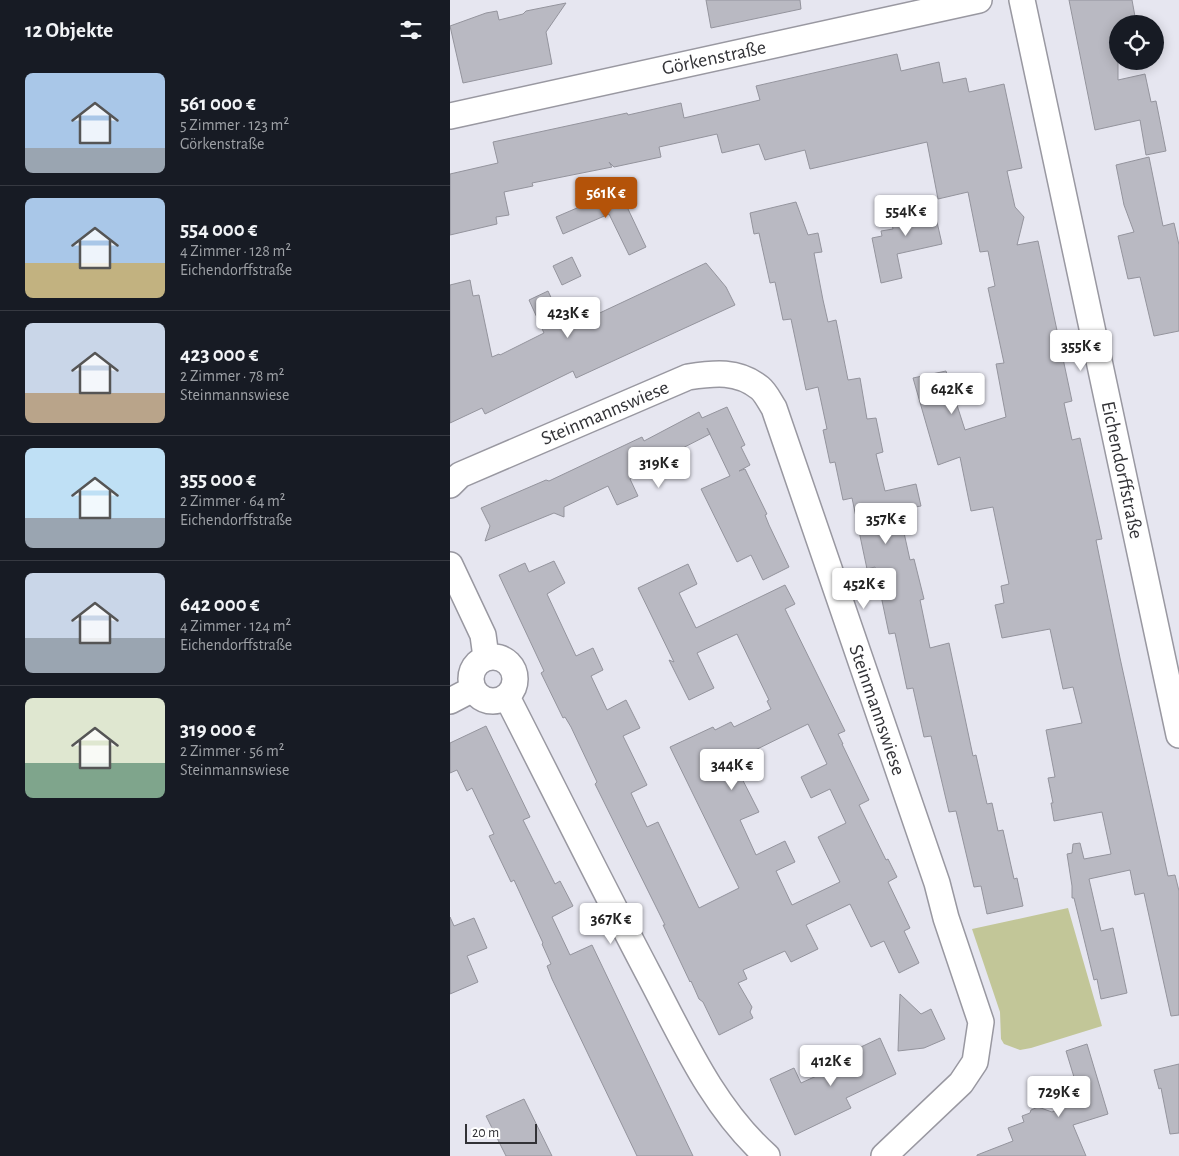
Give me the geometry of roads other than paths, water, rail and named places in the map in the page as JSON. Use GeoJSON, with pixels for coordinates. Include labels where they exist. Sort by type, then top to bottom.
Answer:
{"type":"FeatureCollection","features":[{"type":"Feature","properties":{"kind":"street","name":"Görkenstraße"},"geometry":{"type":"LineString","coordinates":[[450,116],[979,0]]}},
{"type":"Feature","properties":{"kind":"street","name":"Eichendorffstraße"},"geometry":{"type":"LineString","coordinates":[[1022,0],[1179,735]]}},
{"type":"Feature","properties":{"kind":"street","name":"Steinmannswiese"},"geometry":{"type":"LineString","coordinates":[[450,485],[460,475],[688,376],[716,373],[741,377],[761,389],[774,408],[934,874],[946,918],[981,1022],[976,1062],[961,1083],[884,1156]]}},
{"type":"Feature","properties":{"kind":"street"},"geometry":{"type":"LineString","coordinates":[[450,565],[483,635],[486,657]]}},
{"type":"Feature","properties":{"kind":"street"},"geometry":{"type":"LineString","coordinates":[[496,656],[504,660],[511,666],[515,674],[512,690],[500,700],[484,700],[478,696],[470,680],[472,670],[478,662],[486,657],[496,656]]}},
{"type":"Feature","properties":{"kind":"street"},"geometry":{"type":"LineString","coordinates":[[450,701],[473,689]]}},
{"type":"Feature","properties":{"kind":"street"},"geometry":{"type":"LineString","coordinates":[[507,696],[702,1076],[751,1141],[767,1156]]}}]}
